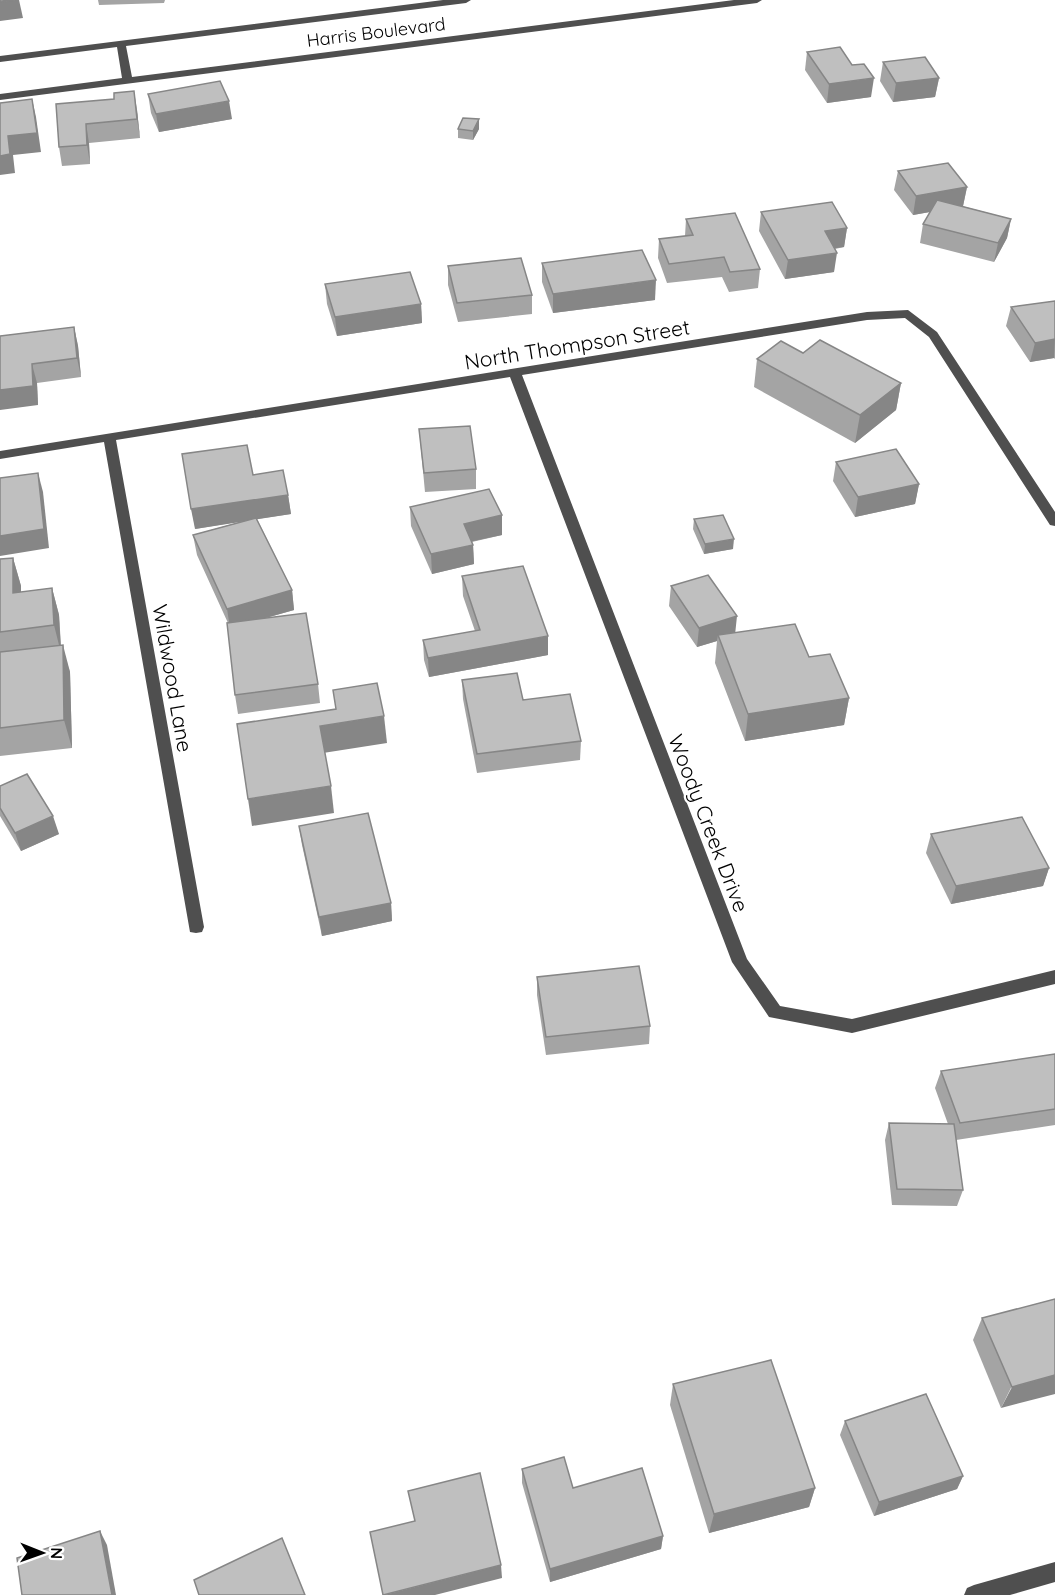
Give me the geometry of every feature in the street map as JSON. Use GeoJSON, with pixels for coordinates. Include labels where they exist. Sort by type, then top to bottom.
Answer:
{"type":"FeatureCollection","features":[{"type":"Feature","properties":{"kind":"street","name":"Harris Boulevard"},"geometry":{"type":"LineString","coordinates":[[0,59],[466,0]]}},
{"type":"Feature","properties":{"kind":"street","name":"Harris Boulevard"},"geometry":{"type":"LineString","coordinates":[[0,97],[757,0]]}},
{"type":"Feature","properties":{"kind":"street"},"geometry":{"type":"LineString","coordinates":[[121,44],[128,81]]}},
{"type":"Feature","properties":{"kind":"street","name":"North Thompson Street"},"geometry":{"type":"LineString","coordinates":[[0,455],[867,316],[908,314],[933,335],[1055,522]]}},
{"type":"Feature","properties":{"kind":"street","name":"Woody Creek Drive"},"geometry":{"type":"LineString","coordinates":[[515,374],[740,962],[776,1012],[852,1026],[1055,977]]}},
{"type":"Feature","properties":{"kind":"street","name":"Wildwood Lane"},"geometry":{"type":"LineString","coordinates":[[109,437],[196,927]]}},
{"type":"Feature","properties":{"kind":"street"},"geometry":{"type":"LineString","coordinates":[[974,1595],[1055,1572]]}},
{"type":"Feature","properties":{"kind":"building"},"geometry":{"type":"Polygon","coordinates":[[[840,47],[852,65],[864,64],[874,78],[829,84],[807,52],[840,47]]]}},
{"type":"Feature","properties":{"kind":"building"},"geometry":{"type":"Polygon","coordinates":[[[925,57],[939,78],[896,83],[883,62],[925,57]]]}},
{"type":"Feature","properties":{"kind":"building"},"geometry":{"type":"Polygon","coordinates":[[[220,81],[229,101],[156,114],[148,94],[220,81]]]}},
{"type":"Feature","properties":{"kind":"building"},"geometry":{"type":"Polygon","coordinates":[[[134,91],[137,119],[86,124],[87,145],[59,147],[56,104],[114,99],[114,93],[134,91]]]}},
{"type":"Feature","properties":{"kind":"building"},"geometry":{"type":"Polygon","coordinates":[[[32,99],[37,133],[8,136],[10,154],[0,156],[0,103],[32,99]]]}},
{"type":"Feature","properties":{"kind":"building"},"geometry":{"type":"Polygon","coordinates":[[[463,118],[479,119],[473,131],[458,129],[463,118]]]}},
{"type":"Feature","properties":{"kind":"building"},"geometry":{"type":"Polygon","coordinates":[[[948,163],[967,187],[916,196],[898,171],[948,163]]]}},
{"type":"Feature","properties":{"kind":"building"},"geometry":{"type":"Polygon","coordinates":[[[937,200],[1011,219],[998,243],[923,224],[937,200]]]}},
{"type":"Feature","properties":{"kind":"building"},"geometry":{"type":"Polygon","coordinates":[[[832,202],[847,228],[825,231],[837,253],[788,260],[761,212],[832,202]]]}},
{"type":"Feature","properties":{"kind":"building"},"geometry":{"type":"Polygon","coordinates":[[[735,213],[760,269],[730,272],[724,257],[669,264],[659,239],[693,235],[686,219],[735,213]]]}},
{"type":"Feature","properties":{"kind":"building"},"geometry":{"type":"Polygon","coordinates":[[[642,250],[656,280],[553,294],[542,263],[642,250]]]}},
{"type":"Feature","properties":{"kind":"building"},"geometry":{"type":"Polygon","coordinates":[[[521,258],[532,295],[457,303],[448,266],[521,258]]]}},
{"type":"Feature","properties":{"kind":"building"},"geometry":{"type":"Polygon","coordinates":[[[410,272],[421,304],[335,317],[325,284],[410,272]]]}},
{"type":"Feature","properties":{"kind":"building"},"geometry":{"type":"Polygon","coordinates":[[[1055,301],[1055,339],[1035,343],[1011,307],[1055,301]]]}},
{"type":"Feature","properties":{"kind":"building"},"geometry":{"type":"Polygon","coordinates":[[[74,327],[77,358],[32,364],[33,386],[0,390],[0,336],[74,327]]]}},
{"type":"Feature","properties":{"kind":"building"},"geometry":{"type":"Polygon","coordinates":[[[820,340],[901,383],[860,415],[757,359],[781,341],[803,353],[820,340]]]}},
{"type":"Feature","properties":{"kind":"building"},"geometry":{"type":"Polygon","coordinates":[[[470,426],[476,469],[424,473],[419,429],[470,426]]]}},
{"type":"Feature","properties":{"kind":"building"},"geometry":{"type":"Polygon","coordinates":[[[247,445],[253,475],[283,470],[288,495],[191,509],[182,454],[247,445]]]}},
{"type":"Feature","properties":{"kind":"building"},"geometry":{"type":"Polygon","coordinates":[[[896,449],[919,484],[858,497],[836,462],[896,449]]]}},
{"type":"Feature","properties":{"kind":"building"},"geometry":{"type":"Polygon","coordinates":[[[38,473],[44,529],[0,536],[0,478],[38,473]]]}},
{"type":"Feature","properties":{"kind":"building"},"geometry":{"type":"Polygon","coordinates":[[[489,489],[502,515],[464,524],[473,545],[431,554],[410,507],[489,489]]]}},
{"type":"Feature","properties":{"kind":"building"},"geometry":{"type":"Polygon","coordinates":[[[723,515],[734,539],[705,544],[694,519],[723,515]]]}},
{"type":"Feature","properties":{"kind":"building"},"geometry":{"type":"Polygon","coordinates":[[[256,518],[292,590],[227,609],[193,535],[256,518]]]}},
{"type":"Feature","properties":{"kind":"building"},"geometry":{"type":"Polygon","coordinates":[[[13,558],[13,593],[52,588],[54,625],[0,632],[0,559],[13,558]]]}},
{"type":"Feature","properties":{"kind":"building"},"geometry":{"type":"Polygon","coordinates":[[[523,566],[548,636],[428,658],[423,640],[480,630],[462,576],[523,566]]]}},
{"type":"Feature","properties":{"kind":"building"},"geometry":{"type":"Polygon","coordinates":[[[708,575],[737,616],[699,628],[671,586],[708,575]]]}},
{"type":"Feature","properties":{"kind":"building"},"geometry":{"type":"Polygon","coordinates":[[[306,613],[318,684],[235,695],[227,623],[306,613]]]}},
{"type":"Feature","properties":{"kind":"building"},"geometry":{"type":"Polygon","coordinates":[[[795,624],[809,657],[830,654],[849,698],[748,714],[718,635],[795,624]]]}},
{"type":"Feature","properties":{"kind":"building"},"geometry":{"type":"Polygon","coordinates":[[[63,645],[64,720],[0,728],[0,652],[63,645]]]}},
{"type":"Feature","properties":{"kind":"building"},"geometry":{"type":"Polygon","coordinates":[[[517,673],[523,700],[570,694],[581,741],[477,754],[462,680],[517,673]]]}},
{"type":"Feature","properties":{"kind":"building"},"geometry":{"type":"Polygon","coordinates":[[[377,683],[384,716],[320,726],[331,786],[248,799],[237,724],[336,709],[333,690],[377,683]]]}},
{"type":"Feature","properties":{"kind":"building"},"geometry":{"type":"Polygon","coordinates":[[[27,774],[53,816],[15,833],[0,808],[0,786],[27,774]]]}},
{"type":"Feature","properties":{"kind":"building"},"geometry":{"type":"Polygon","coordinates":[[[368,813],[391,903],[319,917],[299,826],[368,813]]]}},
{"type":"Feature","properties":{"kind":"building"},"geometry":{"type":"Polygon","coordinates":[[[1022,817],[1049,868],[956,886],[931,834],[1022,817]]]}},
{"type":"Feature","properties":{"kind":"building"},"geometry":{"type":"Polygon","coordinates":[[[639,966],[650,1026],[546,1037],[537,977],[639,966]]]}},
{"type":"Feature","properties":{"kind":"building"},"geometry":{"type":"Polygon","coordinates":[[[1055,1054],[1055,1109],[960,1123],[941,1071],[1055,1054]]]}},
{"type":"Feature","properties":{"kind":"building"},"geometry":{"type":"Polygon","coordinates":[[[889,1123],[954,1124],[963,1190],[897,1189],[889,1123]]]}},
{"type":"Feature","properties":{"kind":"building"},"geometry":{"type":"Polygon","coordinates":[[[1055,1299],[1055,1375],[1012,1387],[982,1318],[1055,1299]]]}},
{"type":"Feature","properties":{"kind":"building"},"geometry":{"type":"Polygon","coordinates":[[[771,1360],[815,1488],[714,1514],[673,1384],[771,1360]]]}},
{"type":"Feature","properties":{"kind":"building"},"geometry":{"type":"Polygon","coordinates":[[[926,1394],[963,1476],[879,1502],[845,1421],[926,1394]]]}},
{"type":"Feature","properties":{"kind":"building"},"geometry":{"type":"Polygon","coordinates":[[[564,1457],[573,1488],[642,1468],[663,1536],[550,1569],[522,1469],[564,1457]]]}},
{"type":"Feature","properties":{"kind":"building"},"geometry":{"type":"Polygon","coordinates":[[[480,1473],[501,1565],[383,1595],[370,1532],[415,1521],[408,1491],[480,1473]]]}},
{"type":"Feature","properties":{"kind":"building"},"geometry":{"type":"Polygon","coordinates":[[[100,1531],[112,1595],[22,1595],[17,1558],[100,1531]]]}},
{"type":"Feature","properties":{"kind":"building"},"geometry":{"type":"Polygon","coordinates":[[[282,1538],[305,1595],[199,1595],[194,1580],[282,1538]]]}}]}
